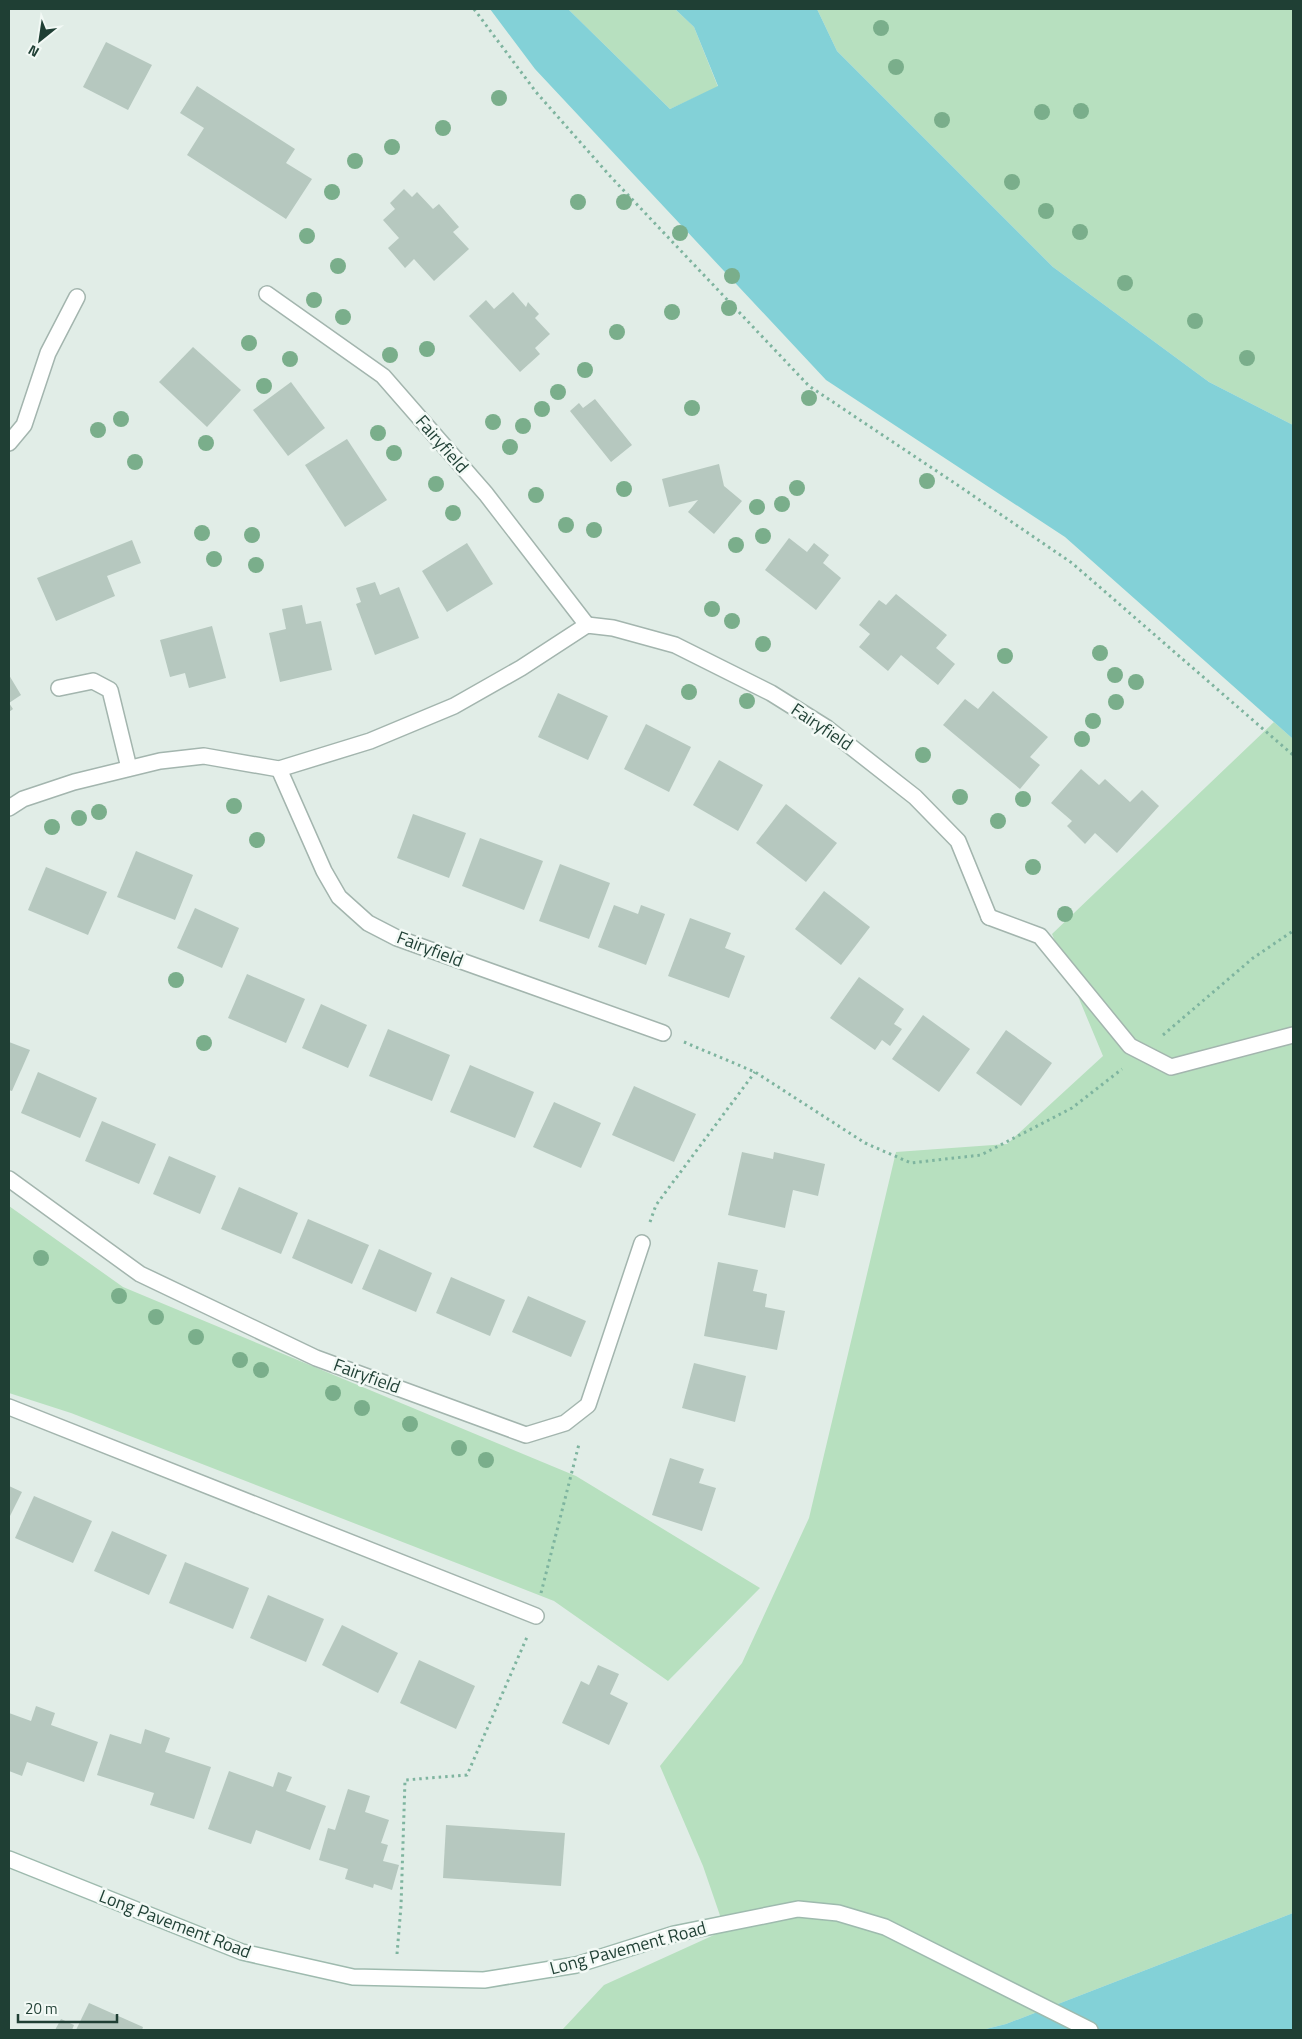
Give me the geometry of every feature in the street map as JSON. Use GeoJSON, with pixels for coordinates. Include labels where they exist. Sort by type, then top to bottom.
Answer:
{"type":"FeatureCollection","features":[{"type":"Feature","properties":{"kind":"street","name":"Fairyfield"},"geometry":{"type":"LineString","coordinates":[[267,294],[383,376],[486,494],[586,625],[644,635],[676,645],[771,693],[827,728],[915,797],[958,841],[989,917],[1040,936],[1130,1046],[1142,1053]]}},
{"type":"Feature","properties":{"kind":"street"},"geometry":{"type":"LineString","coordinates":[[9,443],[24,425],[48,353],[77,297]]}},
{"type":"Feature","properties":{"kind":"street"},"geometry":{"type":"LineString","coordinates":[[9,808],[24,800],[74,782],[129,768],[204,756],[279,769],[370,741],[454,706],[521,668],[586,625]]}},
{"type":"Feature","properties":{"kind":"street"},"geometry":{"type":"LineString","coordinates":[[59,688],[93,680],[110,690],[129,768]]}},
{"type":"Feature","properties":{"kind":"street","name":"Fairyfield"},"geometry":{"type":"LineString","coordinates":[[279,769],[339,897],[368,923],[397,938],[663,1033]]}},
{"type":"Feature","properties":{"kind":"street"},"geometry":{"type":"LineString","coordinates":[[1142,1053],[1172,1067],[1293,1035]]}},
{"type":"Feature","properties":{"kind":"street","name":"Fairyfield"},"geometry":{"type":"LineString","coordinates":[[9,1179],[140,1274],[316,1358],[526,1435],[565,1423],[588,1405]]}},
{"type":"Feature","properties":{"kind":"street"},"geometry":{"type":"LineString","coordinates":[[588,1405],[642,1243]]}},
{"type":"Feature","properties":{"kind":"street"},"geometry":{"type":"LineString","coordinates":[[9,1407],[536,1616]]}},
{"type":"Feature","properties":{"kind":"street","name":"Long Pavement Road"},"geometry":{"type":"LineString","coordinates":[[9,1859],[242,1952],[353,1977],[484,1980],[576,1965],[674,1934],[798,1909],[838,1913],[885,1927],[1090,2030]]}},
{"type":"Feature","properties":{"kind":"path"},"geometry":{"type":"LineString","coordinates":[[474,9],[542,99],[637,204],[809,386],[1072,563],[1293,754]]}},
{"type":"Feature","properties":{"kind":"path"},"geometry":{"type":"LineString","coordinates":[[663,1033],[755,1072],[865,1143],[911,1164],[980,1155],[1072,1108],[1142,1053],[1254,958],[1293,931]]}},
{"type":"Feature","properties":{"kind":"path"},"geometry":{"type":"LineString","coordinates":[[642,1243],[656,1205],[755,1072]]}},
{"type":"Feature","properties":{"kind":"path"},"geometry":{"type":"LineString","coordinates":[[398,1942],[405,1780],[467,1774],[536,1616],[588,1405]]}},
{"type":"Feature","properties":{"kind":"green space"},"geometry":{"type":"Polygon","coordinates":[[[568,9],[675,9],[694,27],[718,87],[670,109],[568,9]]]}},
{"type":"Feature","properties":{"kind":"green space"},"geometry":{"type":"Polygon","coordinates":[[[817,9],[1293,9],[1293,425],[1209,382],[1053,267],[837,51],[817,9]]]}},
{"type":"Feature","properties":{"kind":"green space"},"geometry":{"type":"Polygon","coordinates":[[[1274,722],[1293,739],[1293,1913],[1006,2024],[982,2030],[562,2030],[604,1985],[725,1930],[703,1866],[660,1766],[742,1663],[809,1518],[896,1152],[1007,1144],[1103,1056],[1052,934],[1274,722]]]}},
{"type":"Feature","properties":{"kind":"green space"},"geometry":{"type":"Polygon","coordinates":[[[9,1206],[123,1287],[576,1476],[760,1588],[668,1681],[554,1601],[71,1413],[9,1393],[9,1206]]]}},
{"type":"Feature","properties":{"kind":"water"},"geometry":{"type":"Polygon","coordinates":[[[490,9],[568,9],[670,109],[718,86],[694,27],[675,9],[817,9],[837,51],[1053,267],[1209,382],[1293,425],[1293,739],[1065,537],[826,380],[535,69],[490,9]]]}},
{"type":"Feature","properties":{"kind":"water"},"geometry":{"type":"Polygon","coordinates":[[[1293,1913],[1293,2030],[982,2030],[1006,2024],[1293,1913]]]}},
{"type":"Feature","properties":{"kind":"building"},"geometry":{"type":"Polygon","coordinates":[[[106,42],[152,65],[128,110],[83,87],[106,42]]]}},
{"type":"Feature","properties":{"kind":"building"},"geometry":{"type":"Polygon","coordinates":[[[197,86],[295,149],[286,163],[312,179],[286,219],[187,155],[204,128],[180,113],[197,86]]]}},
{"type":"Feature","properties":{"kind":"building"},"geometry":{"type":"Polygon","coordinates":[[[404,189],[412,197],[417,192],[433,209],[439,204],[459,227],[453,232],[469,249],[434,281],[414,259],[405,268],[388,248],[399,238],[383,220],[395,209],[390,203],[404,189]]]}},
{"type":"Feature","properties":{"kind":"building"},"geometry":{"type":"Polygon","coordinates":[[[513,292],[526,307],[528,302],[539,314],[535,318],[550,334],[535,348],[540,354],[520,372],[469,316],[486,300],[494,309],[513,292]]]}},
{"type":"Feature","properties":{"kind":"building"},"geometry":{"type":"Polygon","coordinates":[[[193,347],[241,390],[207,427],[159,382],[193,347]]]}},
{"type":"Feature","properties":{"kind":"building"},"geometry":{"type":"Polygon","coordinates":[[[291,382],[325,428],[288,456],[253,410],[291,382]]]}},
{"type":"Feature","properties":{"kind":"building"},"geometry":{"type":"Polygon","coordinates":[[[595,399],[632,445],[611,462],[570,411],[579,403],[583,408],[595,399]]]}},
{"type":"Feature","properties":{"kind":"building"},"geometry":{"type":"Polygon","coordinates":[[[347,439],[387,500],[345,527],[305,465],[347,439]]]}},
{"type":"Feature","properties":{"kind":"building"},"geometry":{"type":"Polygon","coordinates":[[[719,464],[724,486],[742,501],[714,534],[688,512],[698,500],[669,507],[662,479],[719,464]]]}},
{"type":"Feature","properties":{"kind":"building"},"geometry":{"type":"Polygon","coordinates":[[[789,538],[807,552],[814,543],[829,555],[823,563],[841,578],[816,610],[765,570],[789,538]]]}},
{"type":"Feature","properties":{"kind":"building"},"geometry":{"type":"Polygon","coordinates":[[[132,540],[141,563],[107,576],[115,596],[56,621],[37,578],[132,540]]]}},
{"type":"Feature","properties":{"kind":"building"},"geometry":{"type":"Polygon","coordinates":[[[467,543],[493,584],[447,612],[422,571],[467,543]]]}},
{"type":"Feature","properties":{"kind":"building"},"geometry":{"type":"Polygon","coordinates":[[[375,582],[380,595],[399,587],[419,638],[375,655],[356,604],[361,602],[356,588],[375,582]]]}},
{"type":"Feature","properties":{"kind":"building"},"geometry":{"type":"Polygon","coordinates":[[[896,594],[947,635],[936,648],[955,664],[938,685],[901,655],[888,671],[859,647],[870,634],[859,625],[879,600],[886,605],[896,594]]]}},
{"type":"Feature","properties":{"kind":"building"},"geometry":{"type":"Polygon","coordinates":[[[302,605],[306,624],[321,621],[332,670],[280,682],[269,633],[286,629],[282,609],[302,605]]]}},
{"type":"Feature","properties":{"kind":"building"},"geometry":{"type":"Polygon","coordinates":[[[212,626],[226,678],[189,688],[185,673],[170,677],[160,640],[212,626]]]}},
{"type":"Feature","properties":{"kind":"building"},"geometry":{"type":"Polygon","coordinates":[[[9,675],[21,695],[9,703],[9,675]]]}},
{"type":"Feature","properties":{"kind":"building"},"geometry":{"type":"Polygon","coordinates":[[[993,691],[1048,737],[1030,757],[1040,765],[1020,789],[943,725],[965,699],[978,709],[993,691]]]}},
{"type":"Feature","properties":{"kind":"building"},"geometry":{"type":"Polygon","coordinates":[[[558,693],[608,716],[588,760],[538,737],[558,693]]]}},
{"type":"Feature","properties":{"kind":"building"},"geometry":{"type":"Polygon","coordinates":[[[9,703],[13,709],[9,712],[9,703]]]}},
{"type":"Feature","properties":{"kind":"building"},"geometry":{"type":"Polygon","coordinates":[[[646,724],[691,747],[669,792],[624,769],[646,724]]]}},
{"type":"Feature","properties":{"kind":"building"},"geometry":{"type":"Polygon","coordinates":[[[719,760],[763,785],[738,831],[693,805],[719,760]]]}},
{"type":"Feature","properties":{"kind":"building"},"geometry":{"type":"Polygon","coordinates":[[[1081,769],[1099,785],[1105,779],[1130,802],[1142,790],[1159,806],[1117,853],[1095,833],[1085,844],[1067,826],[1072,821],[1051,803],[1081,769]]]}},
{"type":"Feature","properties":{"kind":"building"},"geometry":{"type":"Polygon","coordinates":[[[786,804],[837,843],[806,882],[756,843],[786,804]]]}},
{"type":"Feature","properties":{"kind":"building"},"geometry":{"type":"Polygon","coordinates":[[[413,814],[466,833],[449,878],[397,858],[413,814]]]}},
{"type":"Feature","properties":{"kind":"building"},"geometry":{"type":"Polygon","coordinates":[[[480,838],[543,861],[524,910],[462,886],[480,838]]]}},
{"type":"Feature","properties":{"kind":"building"},"geometry":{"type":"Polygon","coordinates":[[[136,851],[193,875],[175,920],[117,897],[136,851]]]}},
{"type":"Feature","properties":{"kind":"building"},"geometry":{"type":"Polygon","coordinates":[[[560,864],[610,883],[589,939],[539,921],[560,864]]]}},
{"type":"Feature","properties":{"kind":"building"},"geometry":{"type":"Polygon","coordinates":[[[46,867],[107,892],[88,935],[28,910],[46,867]]]}},
{"type":"Feature","properties":{"kind":"building"},"geometry":{"type":"Polygon","coordinates":[[[824,891],[870,927],[841,965],[795,929],[824,891]]]}},
{"type":"Feature","properties":{"kind":"building"},"geometry":{"type":"Polygon","coordinates":[[[614,905],[638,914],[641,905],[665,914],[646,965],[598,947],[614,905]]]}},
{"type":"Feature","properties":{"kind":"building"},"geometry":{"type":"Polygon","coordinates":[[[195,908],[239,928],[222,968],[177,948],[195,908]]]}},
{"type":"Feature","properties":{"kind":"building"},"geometry":{"type":"Polygon","coordinates":[[[690,918],[731,933],[725,948],[745,956],[729,998],[668,976],[690,918]]]}},
{"type":"Feature","properties":{"kind":"building"},"geometry":{"type":"Polygon","coordinates":[[[247,974],[305,999],[286,1043],[228,1018],[247,974]]]}},
{"type":"Feature","properties":{"kind":"building"},"geometry":{"type":"Polygon","coordinates":[[[859,977],[904,1009],[894,1024],[902,1029],[890,1046],[882,1040],[875,1050],[830,1018],[859,977]]]}},
{"type":"Feature","properties":{"kind":"building"},"geometry":{"type":"Polygon","coordinates":[[[321,1004],[367,1025],[348,1068],[302,1048],[321,1004]]]}},
{"type":"Feature","properties":{"kind":"building"},"geometry":{"type":"Polygon","coordinates":[[[923,1015],[970,1049],[939,1092],[892,1059],[923,1015]]]}},
{"type":"Feature","properties":{"kind":"building"},"geometry":{"type":"Polygon","coordinates":[[[388,1029],[450,1055],[432,1101],[369,1076],[388,1029]]]}},
{"type":"Feature","properties":{"kind":"building"},"geometry":{"type":"Polygon","coordinates":[[[1006,1030],[1052,1063],[1021,1106],[976,1073],[1006,1030]]]}},
{"type":"Feature","properties":{"kind":"building"},"geometry":{"type":"Polygon","coordinates":[[[9,1042],[30,1050],[12,1091],[9,1090],[9,1042]]]}},
{"type":"Feature","properties":{"kind":"building"},"geometry":{"type":"Polygon","coordinates":[[[470,1065],[534,1092],[515,1138],[450,1112],[470,1065]]]}},
{"type":"Feature","properties":{"kind":"building"},"geometry":{"type":"Polygon","coordinates":[[[38,1072],[97,1098],[80,1138],[21,1113],[38,1072]]]}},
{"type":"Feature","properties":{"kind":"building"},"geometry":{"type":"Polygon","coordinates":[[[634,1086],[696,1114],[674,1162],[612,1135],[634,1086]]]}},
{"type":"Feature","properties":{"kind":"building"},"geometry":{"type":"Polygon","coordinates":[[[554,1102],[601,1123],[581,1168],[533,1147],[554,1102]]]}},
{"type":"Feature","properties":{"kind":"building"},"geometry":{"type":"Polygon","coordinates":[[[102,1121],[156,1144],[139,1184],[85,1161],[102,1121]]]}},
{"type":"Feature","properties":{"kind":"building"},"geometry":{"type":"Polygon","coordinates":[[[742,1152],[773,1159],[774,1152],[825,1164],[818,1196],[793,1190],[785,1228],[728,1215],[742,1152]]]}},
{"type":"Feature","properties":{"kind":"building"},"geometry":{"type":"Polygon","coordinates":[[[169,1156],[216,1176],[200,1214],[153,1194],[169,1156]]]}},
{"type":"Feature","properties":{"kind":"building"},"geometry":{"type":"Polygon","coordinates":[[[239,1187],[298,1213],[281,1254],[221,1229],[239,1187]]]}},
{"type":"Feature","properties":{"kind":"building"},"geometry":{"type":"Polygon","coordinates":[[[308,1219],[369,1245],[352,1284],[292,1258],[308,1219]]]}},
{"type":"Feature","properties":{"kind":"building"},"geometry":{"type":"Polygon","coordinates":[[[379,1249],[432,1273],[416,1312],[362,1289],[379,1249]]]}},
{"type":"Feature","properties":{"kind":"building"},"geometry":{"type":"Polygon","coordinates":[[[718,1262],[758,1270],[753,1291],[767,1294],[765,1307],[785,1311],[777,1350],[704,1336],[718,1262]]]}},
{"type":"Feature","properties":{"kind":"building"},"geometry":{"type":"Polygon","coordinates":[[[451,1277],[505,1300],[490,1336],[436,1313],[451,1277]]]}},
{"type":"Feature","properties":{"kind":"building"},"geometry":{"type":"Polygon","coordinates":[[[528,1296],[586,1321],[571,1357],[512,1332],[528,1296]]]}},
{"type":"Feature","properties":{"kind":"building"},"geometry":{"type":"Polygon","coordinates":[[[694,1363],[746,1376],[735,1422],[682,1408],[694,1363]]]}},
{"type":"Feature","properties":{"kind":"building"},"geometry":{"type":"Polygon","coordinates":[[[670,1458],[704,1469],[699,1483],[716,1488],[702,1531],[652,1515],[670,1458]]]}},
{"type":"Feature","properties":{"kind":"building"},"geometry":{"type":"Polygon","coordinates":[[[9,1486],[22,1492],[9,1518],[9,1486]]]}},
{"type":"Feature","properties":{"kind":"building"},"geometry":{"type":"Polygon","coordinates":[[[34,1496],[92,1521],[73,1563],[15,1538],[34,1496]]]}},
{"type":"Feature","properties":{"kind":"building"},"geometry":{"type":"Polygon","coordinates":[[[112,1531],[167,1555],[149,1595],[94,1571],[112,1531]]]}},
{"type":"Feature","properties":{"kind":"building"},"geometry":{"type":"Polygon","coordinates":[[[185,1562],[249,1588],[233,1629],[169,1603],[185,1562]]]}},
{"type":"Feature","properties":{"kind":"building"},"geometry":{"type":"Polygon","coordinates":[[[268,1595],[324,1619],[306,1662],[250,1638],[268,1595]]]}},
{"type":"Feature","properties":{"kind":"building"},"geometry":{"type":"Polygon","coordinates":[[[342,1625],[398,1653],[378,1693],[322,1665],[342,1625]]]}},
{"type":"Feature","properties":{"kind":"building"},"geometry":{"type":"Polygon","coordinates":[[[419,1660],[475,1686],[456,1729],[400,1703],[419,1660]]]}},
{"type":"Feature","properties":{"kind":"building"},"geometry":{"type":"Polygon","coordinates":[[[598,1665],[619,1674],[610,1694],[628,1703],[609,1745],[562,1723],[581,1681],[589,1685],[598,1665]]]}},
{"type":"Feature","properties":{"kind":"building"},"geometry":{"type":"Polygon","coordinates":[[[36,1706],[55,1713],[51,1725],[98,1742],[84,1782],[27,1762],[22,1776],[9,1771],[9,1713],[31,1721],[36,1706]]]}},
{"type":"Feature","properties":{"kind":"building"},"geometry":{"type":"Polygon","coordinates":[[[145,1729],[170,1738],[165,1752],[211,1767],[194,1819],[150,1805],[154,1793],[97,1775],[110,1734],[141,1744],[145,1729]]]}},
{"type":"Feature","properties":{"kind":"building"},"geometry":{"type":"Polygon","coordinates":[[[229,1771],[273,1787],[278,1772],[292,1777],[286,1791],[326,1806],[310,1850],[256,1830],[251,1844],[208,1829],[229,1771]]]}},
{"type":"Feature","properties":{"kind":"building"},"geometry":{"type":"Polygon","coordinates":[[[348,1789],[370,1796],[365,1812],[389,1820],[381,1843],[388,1845],[383,1861],[399,1865],[392,1890],[374,1884],[373,1888],[345,1879],[348,1869],[319,1860],[328,1828],[335,1830],[348,1789]]]}},
{"type":"Feature","properties":{"kind":"building"},"geometry":{"type":"Polygon","coordinates":[[[446,1825],[565,1833],[561,1886],[443,1878],[446,1825]]]}},
{"type":"Feature","properties":{"kind":"building"},"geometry":{"type":"Polygon","coordinates":[[[89,2003],[143,2027],[142,2030],[76,2030],[89,2003]]]}},
{"type":"Feature","properties":{"kind":"building"},"geometry":{"type":"Polygon","coordinates":[[[61,2019],[74,2025],[72,2030],[55,2030],[61,2019]]]}}]}
